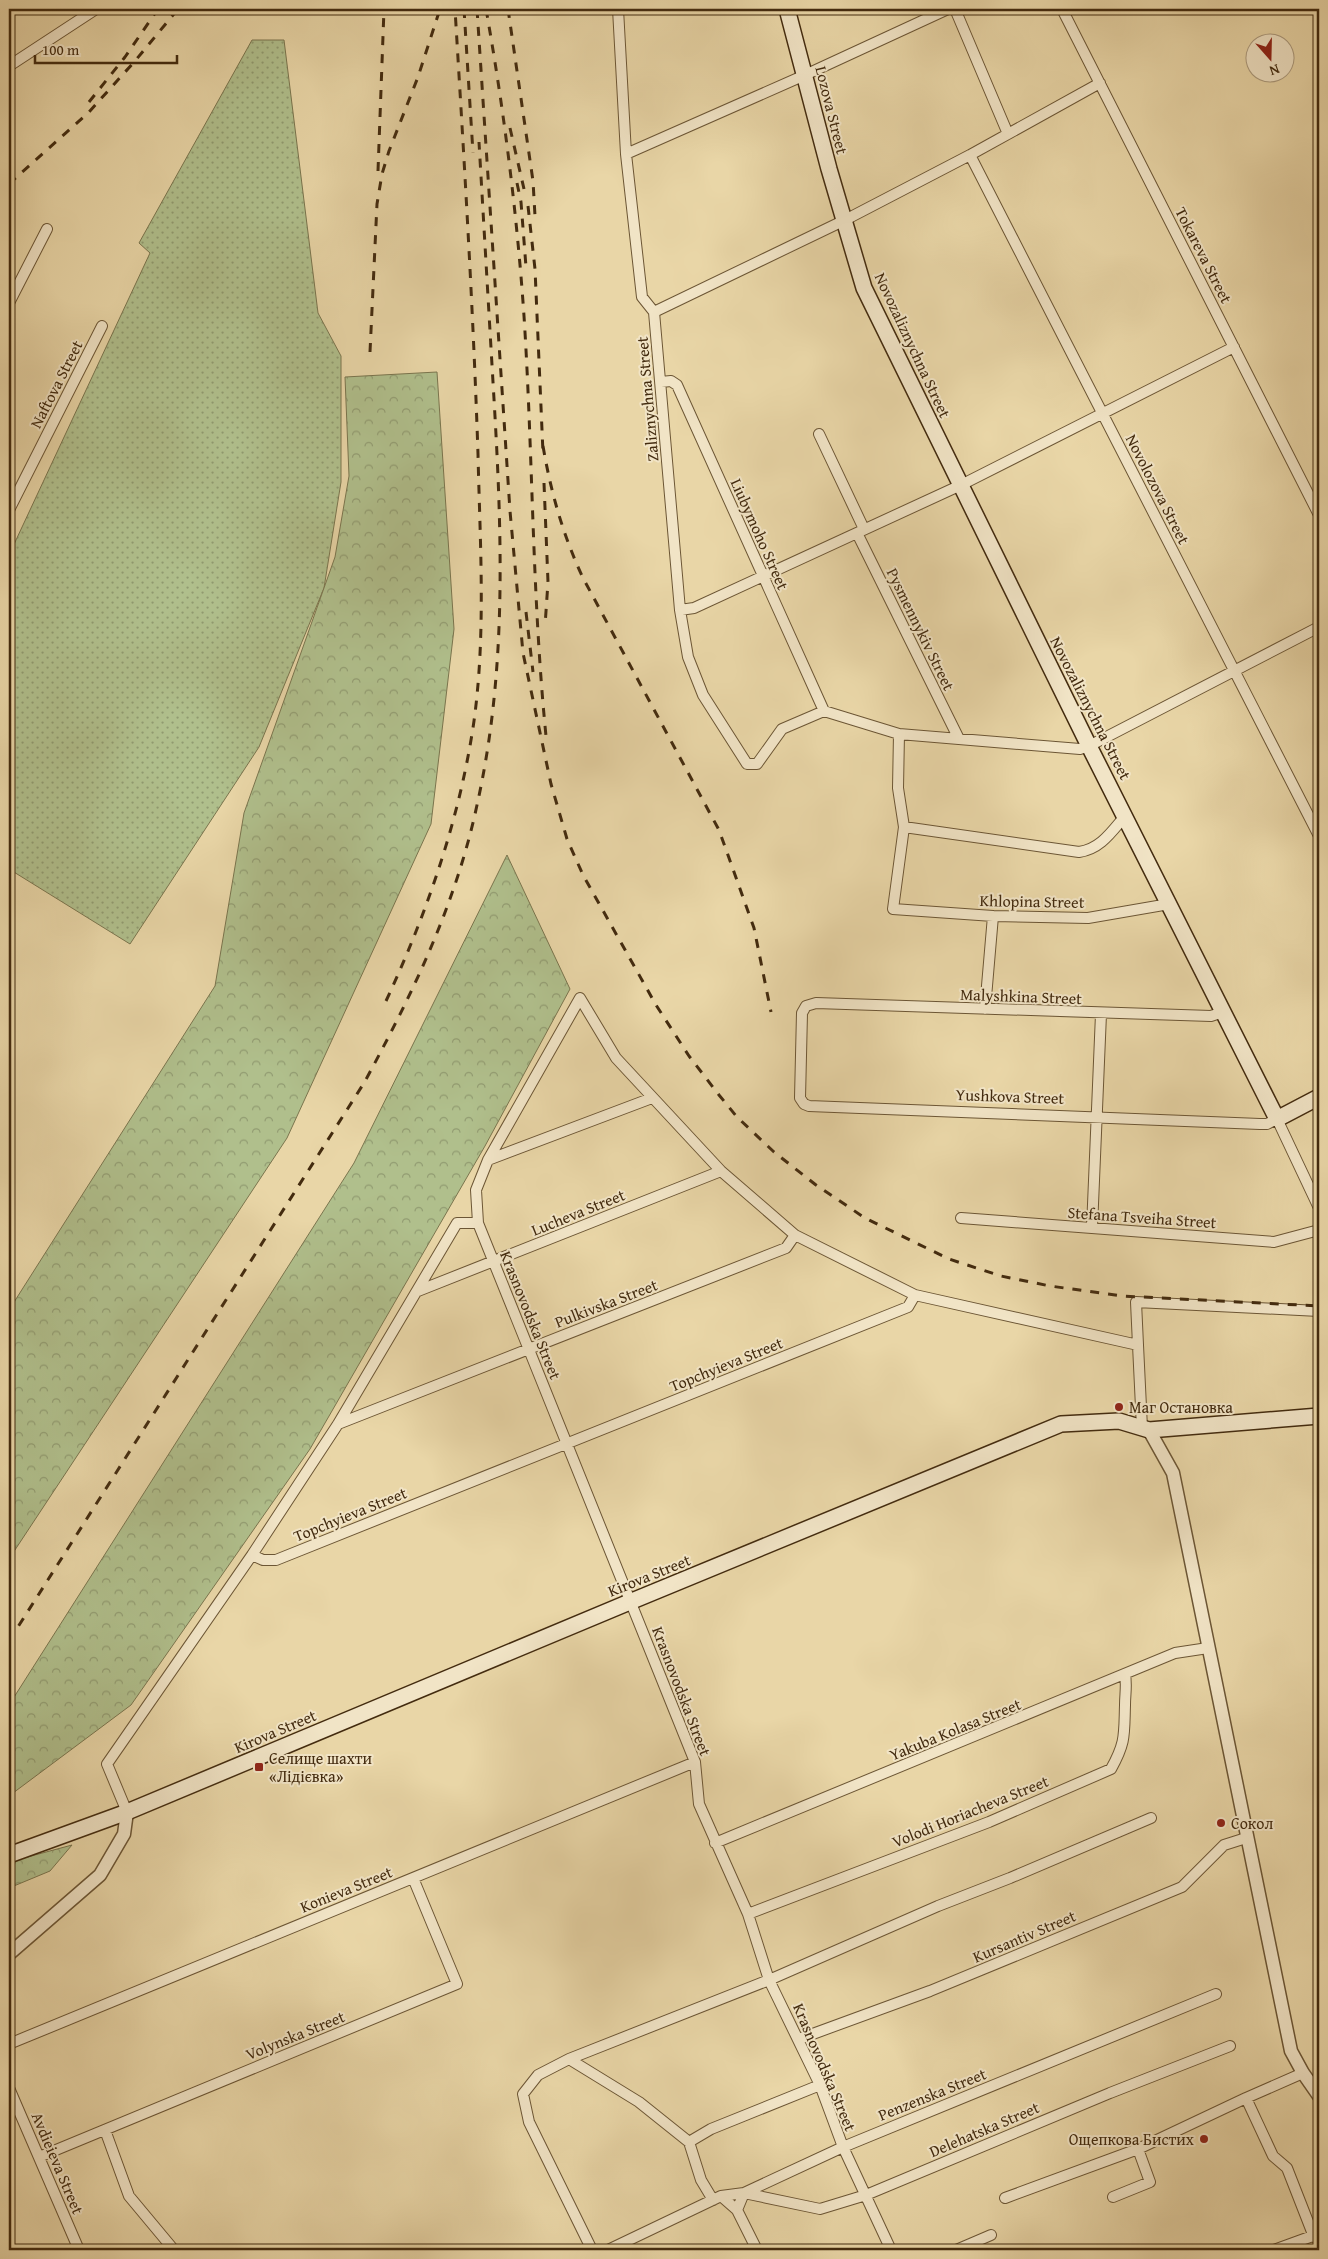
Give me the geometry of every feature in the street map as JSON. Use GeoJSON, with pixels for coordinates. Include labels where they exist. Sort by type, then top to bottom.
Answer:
{"type":"FeatureCollection","features":[{"type":"Feature","properties":{"kind":"main road","name":"Lozova Street"},"geometry":{"type":"LineString","coordinates":[[787,9],[829,169],[845,220]]}},
{"type":"Feature","properties":{"kind":"main road","name":"Novozaliznychna Street"},"geometry":{"type":"LineString","coordinates":[[845,220],[864,288],[1089,746],[1126,815],[1278,1120]]}},
{"type":"Feature","properties":{"kind":"main road","name":"Yushkova Street"},"geometry":{"type":"LineString","coordinates":[[1278,1120],[1319,1097]]}},
{"type":"Feature","properties":{"kind":"main road","name":"Kirova Street"},"geometry":{"type":"LineString","coordinates":[[9,1855],[127,1812],[632,1600],[1062,1424],[1119,1421],[1146,1429],[1319,1416]]}},
{"type":"Feature","properties":{"kind":"street"},"geometry":{"type":"LineString","coordinates":[[9,66],[96,9]]}},
{"type":"Feature","properties":{"kind":"street","name":"Zaliznychna Street"},"geometry":{"type":"LineString","coordinates":[[618,9],[626,154],[642,296],[654,312],[680,610],[688,657],[703,695],[747,764],[757,764],[782,729],[824,711]]}},
{"type":"Feature","properties":{"kind":"street"},"geometry":{"type":"LineString","coordinates":[[626,154],[948,9]]}},
{"type":"Feature","properties":{"kind":"street"},"geometry":{"type":"LineString","coordinates":[[955,9],[1008,134]]}},
{"type":"Feature","properties":{"kind":"street","name":"Tokareva Street"},"geometry":{"type":"LineString","coordinates":[[1062,9],[1319,515]]}},
{"type":"Feature","properties":{"kind":"street"},"geometry":{"type":"LineString","coordinates":[[654,312],[845,220],[1100,84]]}},
{"type":"Feature","properties":{"kind":"street","name":"Novolozova Street"},"geometry":{"type":"LineString","coordinates":[[970,155],[1319,836]]}},
{"type":"Feature","properties":{"kind":"street"},"geometry":{"type":"LineString","coordinates":[[9,303],[47,228]]}},
{"type":"Feature","properties":{"kind":"street","name":"Naftova Street"},"geometry":{"type":"LineString","coordinates":[[9,510],[102,326]]}},
{"type":"Feature","properties":{"kind":"street"},"geometry":{"type":"LineString","coordinates":[[680,610],[694,608],[961,485],[1234,347]]}},
{"type":"Feature","properties":{"kind":"street","name":"Liubymoho Street"},"geometry":{"type":"LineString","coordinates":[[661,382],[671,382],[677,385],[824,711]]}},
{"type":"Feature","properties":{"kind":"street","name":"Pysmennykiv Street"},"geometry":{"type":"LineString","coordinates":[[819,434],[861,531],[959,739]]}},
{"type":"Feature","properties":{"kind":"street"},"geometry":{"type":"LineString","coordinates":[[824,711],[899,734],[1070,749],[1089,746],[1319,627]]}},
{"type":"Feature","properties":{"kind":"street"},"geometry":{"type":"LineString","coordinates":[[899,734],[898,788],[904,827],[1079,852],[1091,850],[1101,843],[1126,815]]}},
{"type":"Feature","properties":{"kind":"street","name":"Khlopina Street"},"geometry":{"type":"LineString","coordinates":[[904,827],[893,908],[993,916],[1088,918],[1169,904]]}},
{"type":"Feature","properties":{"kind":"street"},"geometry":{"type":"LineString","coordinates":[[986,1009],[993,916]]}},
{"type":"Feature","properties":{"kind":"street","name":"Krasnovodska Street"},"geometry":{"type":"LineString","coordinates":[[652,1098],[616,1058],[580,998],[488,1160],[476,1190],[478,1223],[632,1600],[695,1762],[699,1804],[748,1914],[769,1980],[820,2085],[843,2147],[891,2250]]}},
{"type":"Feature","properties":{"kind":"street","name":"Malyshkina Street"},"geometry":{"type":"LineString","coordinates":[[816,1002],[1101,1014],[1211,1016],[1223,1012]]}},
{"type":"Feature","properties":{"kind":"street","name":"Yushkova Street"},"geometry":{"type":"LineString","coordinates":[[816,1002],[806,1006],[802,1013],[799,1094],[804,1104],[1260,1124],[1278,1120]]}},
{"type":"Feature","properties":{"kind":"street"},"geometry":{"type":"LineString","coordinates":[[1092,1228],[1101,1014]]}},
{"type":"Feature","properties":{"kind":"street"},"geometry":{"type":"LineString","coordinates":[[488,1160],[652,1098],[721,1171],[795,1235],[915,1295],[1138,1345]]}},
{"type":"Feature","properties":{"kind":"street","name":"Novozaliznychna Street"},"geometry":{"type":"LineString","coordinates":[[1278,1120],[1319,1208]]}},
{"type":"Feature","properties":{"kind":"street","name":"Lucheva Street"},"geometry":{"type":"LineString","coordinates":[[418,1291],[721,1171]]}},
{"type":"Feature","properties":{"kind":"street","name":"Stefana Tsveiha Street"},"geometry":{"type":"LineString","coordinates":[[961,1218],[1274,1242],[1319,1230]]}},
{"type":"Feature","properties":{"kind":"street"},"geometry":{"type":"LineString","coordinates":[[9,1954],[100,1875],[124,1834],[127,1812],[107,1764],[252,1555],[338,1424],[457,1223],[478,1223]]}},
{"type":"Feature","properties":{"kind":"street","name":"Pulkivska Street"},"geometry":{"type":"LineString","coordinates":[[338,1424],[786,1248],[795,1235]]}},
{"type":"Feature","properties":{"kind":"street","name":"Topchyieva Street"},"geometry":{"type":"LineString","coordinates":[[252,1555],[263,1560],[276,1560],[908,1307],[915,1295]]}},
{"type":"Feature","properties":{"kind":"street"},"geometry":{"type":"LineString","coordinates":[[1319,1311],[1136,1302],[1146,1429],[1173,1473],[1286,2034],[1291,2051],[1302,2074],[1319,2096]]}},
{"type":"Feature","properties":{"kind":"street","name":"Yakuba Kolasa Street"},"geometry":{"type":"LineString","coordinates":[[715,1843],[1175,1653],[1208,1648]]}},
{"type":"Feature","properties":{"kind":"street","name":"Volodi Horiacheva Street"},"geometry":{"type":"LineString","coordinates":[[748,1914],[989,1822],[1111,1769],[1121,1752],[1125,1734],[1127,1687],[1125,1674]]}},
{"type":"Feature","properties":{"kind":"street","name":"Konieva Street"},"geometry":{"type":"LineString","coordinates":[[9,2044],[695,1762]]}},
{"type":"Feature","properties":{"kind":"street"},"geometry":{"type":"LineString","coordinates":[[592,2250],[529,2122],[523,2094],[538,2074],[569,2059],[769,1980],[938,1906],[1010,1878],[1151,1818]]}},
{"type":"Feature","properties":{"kind":"street","name":"Kursantiv Street"},"geometry":{"type":"LineString","coordinates":[[799,2039],[930,1991],[1182,1887],[1224,1845],[1246,1838]]}},
{"type":"Feature","properties":{"kind":"street","name":"Volynska Street"},"geometry":{"type":"LineString","coordinates":[[39,2157],[457,1984],[413,1878]]}},
{"type":"Feature","properties":{"kind":"street","name":"Penzenska Street"},"geometry":{"type":"LineString","coordinates":[[608,2250],[717,2198],[744,2193],[843,2147],[1216,1994]]}},
{"type":"Feature","properties":{"kind":"street","name":"Delehatska Street"},"geometry":{"type":"LineString","coordinates":[[744,2193],[820,2210],[866,2195],[1110,2093],[1230,2046]]}},
{"type":"Feature","properties":{"kind":"street"},"geometry":{"type":"LineString","coordinates":[[569,2059],[639,2102],[689,2142],[701,2180],[717,2198],[737,2210],[757,2250]]}},
{"type":"Feature","properties":{"kind":"street"},"geometry":{"type":"LineString","coordinates":[[1005,2198],[1138,2149],[1302,2074]]}},
{"type":"Feature","properties":{"kind":"street"},"geometry":{"type":"LineString","coordinates":[[689,2142],[711,2130],[820,2085]]}},
{"type":"Feature","properties":{"kind":"street","name":"Avdieieva Street"},"geometry":{"type":"LineString","coordinates":[[9,2088],[79,2250]]}},
{"type":"Feature","properties":{"kind":"street"},"geometry":{"type":"LineString","coordinates":[[1246,2098],[1273,2156],[1287,2168],[1317,2235],[1274,2250]]}},
{"type":"Feature","properties":{"kind":"street"},"geometry":{"type":"LineString","coordinates":[[105,2130],[129,2196],[174,2250]]}},
{"type":"Feature","properties":{"kind":"street"},"geometry":{"type":"LineString","coordinates":[[1113,2198],[1150,2182],[1138,2149]]}},
{"type":"Feature","properties":{"kind":"street"},"geometry":{"type":"LineString","coordinates":[[737,2210],[744,2193]]}},
{"type":"Feature","properties":{"kind":"street"},"geometry":{"type":"LineString","coordinates":[[956,2250],[992,2235]]}},
{"type":"Feature","properties":{"kind":"green space"},"geometry":{"type":"Polygon","coordinates":[[[252,40],[284,40],[318,313],[341,356],[341,482],[324,588],[259,747],[130,944],[9,869],[9,555],[150,253],[139,243],[252,40]]]}},
{"type":"Feature","properties":{"kind":"green space"},"geometry":{"type":"Polygon","coordinates":[[[437,372],[454,629],[431,824],[287,1138],[9,1559],[9,1310],[215,986],[244,813],[335,557],[349,476],[345,377],[437,372]]]}},
{"type":"Feature","properties":{"kind":"green space"},"geometry":{"type":"Polygon","coordinates":[[[507,855],[570,989],[485,1146],[310,1449],[131,1705],[9,1796],[9,1705],[354,1163],[507,855]]]}},
{"type":"Feature","properties":{"kind":"green space"},"geometry":{"type":"Polygon","coordinates":[[[72,1845],[50,1871],[9,1888],[9,1862],[72,1845]]]}},
{"type":"Feature","properties":{"kind":"railway"},"geometry":{"type":"LineString","coordinates":[[89,102],[125,57],[158,9]]}},
{"type":"Feature","properties":{"kind":"railway"},"geometry":{"type":"LineString","coordinates":[[9,184],[89,112],[178,9]]}},
{"type":"Feature","properties":{"kind":"railway"},"geometry":{"type":"LineString","coordinates":[[378,171],[384,9]]}},
{"type":"Feature","properties":{"kind":"railway"},"geometry":{"type":"LineString","coordinates":[[370,352],[377,204],[382,174],[418,77],[440,9]]}},
{"type":"Feature","properties":{"kind":"railway"},"geometry":{"type":"LineString","coordinates":[[386,1001],[415,934],[451,829],[468,757],[478,688],[481,621],[478,454],[471,287],[455,9]]}},
{"type":"Feature","properties":{"kind":"railway"},"geometry":{"type":"LineString","coordinates":[[464,9],[473,153]]}},
{"type":"Feature","properties":{"kind":"railway"},"geometry":{"type":"LineString","coordinates":[[477,9],[510,511],[523,653],[551,784],[567,839],[583,875],[656,1005],[689,1056],[737,1117],[774,1152],[816,1185],[865,1218],[949,1259],[1001,1276],[1050,1286],[1122,1296],[1319,1306]]}},
{"type":"Feature","properties":{"kind":"railway"},"geometry":{"type":"LineString","coordinates":[[486,9],[499,85],[518,239],[527,368],[535,578],[546,736]]}},
{"type":"Feature","properties":{"kind":"railway"},"geometry":{"type":"LineString","coordinates":[[508,9],[533,181],[535,216]]}},
{"type":"Feature","properties":{"kind":"railway"},"geometry":{"type":"LineString","coordinates":[[510,128],[524,189]]}},
{"type":"Feature","properties":{"kind":"railway"},"geometry":{"type":"LineString","coordinates":[[9,1641],[364,1083],[399,1016],[431,948],[457,878],[468,842],[487,755],[498,654],[500,603],[497,450],[479,142]]}},
{"type":"Feature","properties":{"kind":"railway"},"geometry":{"type":"LineString","coordinates":[[517,183],[521,202],[526,267]]}},
{"type":"Feature","properties":{"kind":"railway"},"geometry":{"type":"LineString","coordinates":[[528,206],[535,269],[543,453]]}},
{"type":"Feature","properties":{"kind":"railway"},"geometry":{"type":"LineString","coordinates":[[543,446],[558,514],[583,578],[719,830],[754,928],[771,1012]]}},
{"type":"Feature","properties":{"kind":"railway"},"geometry":{"type":"LineString","coordinates":[[544,483],[548,582],[545,626]]}},
{"type":"Feature","properties":{"kind":"railway"},"geometry":{"type":"LineString","coordinates":[[526,612],[533,672]]}},
{"type":"Feature","properties":{"kind":"place","name":"Маг Остановка"},"geometry":{"type":"Point","coordinates":[1119,1407]}},
{"type":"Feature","properties":{"kind":"place","name":"Селище шахти «Лідієвка»"},"geometry":{"type":"Point","coordinates":[259,1767]}},
{"type":"Feature","properties":{"kind":"place","name":"Сокол"},"geometry":{"type":"Point","coordinates":[1221,1823]}},
{"type":"Feature","properties":{"kind":"place","name":"Ощепкова Бистих"},"geometry":{"type":"Point","coordinates":[1204,2139]}}]}
